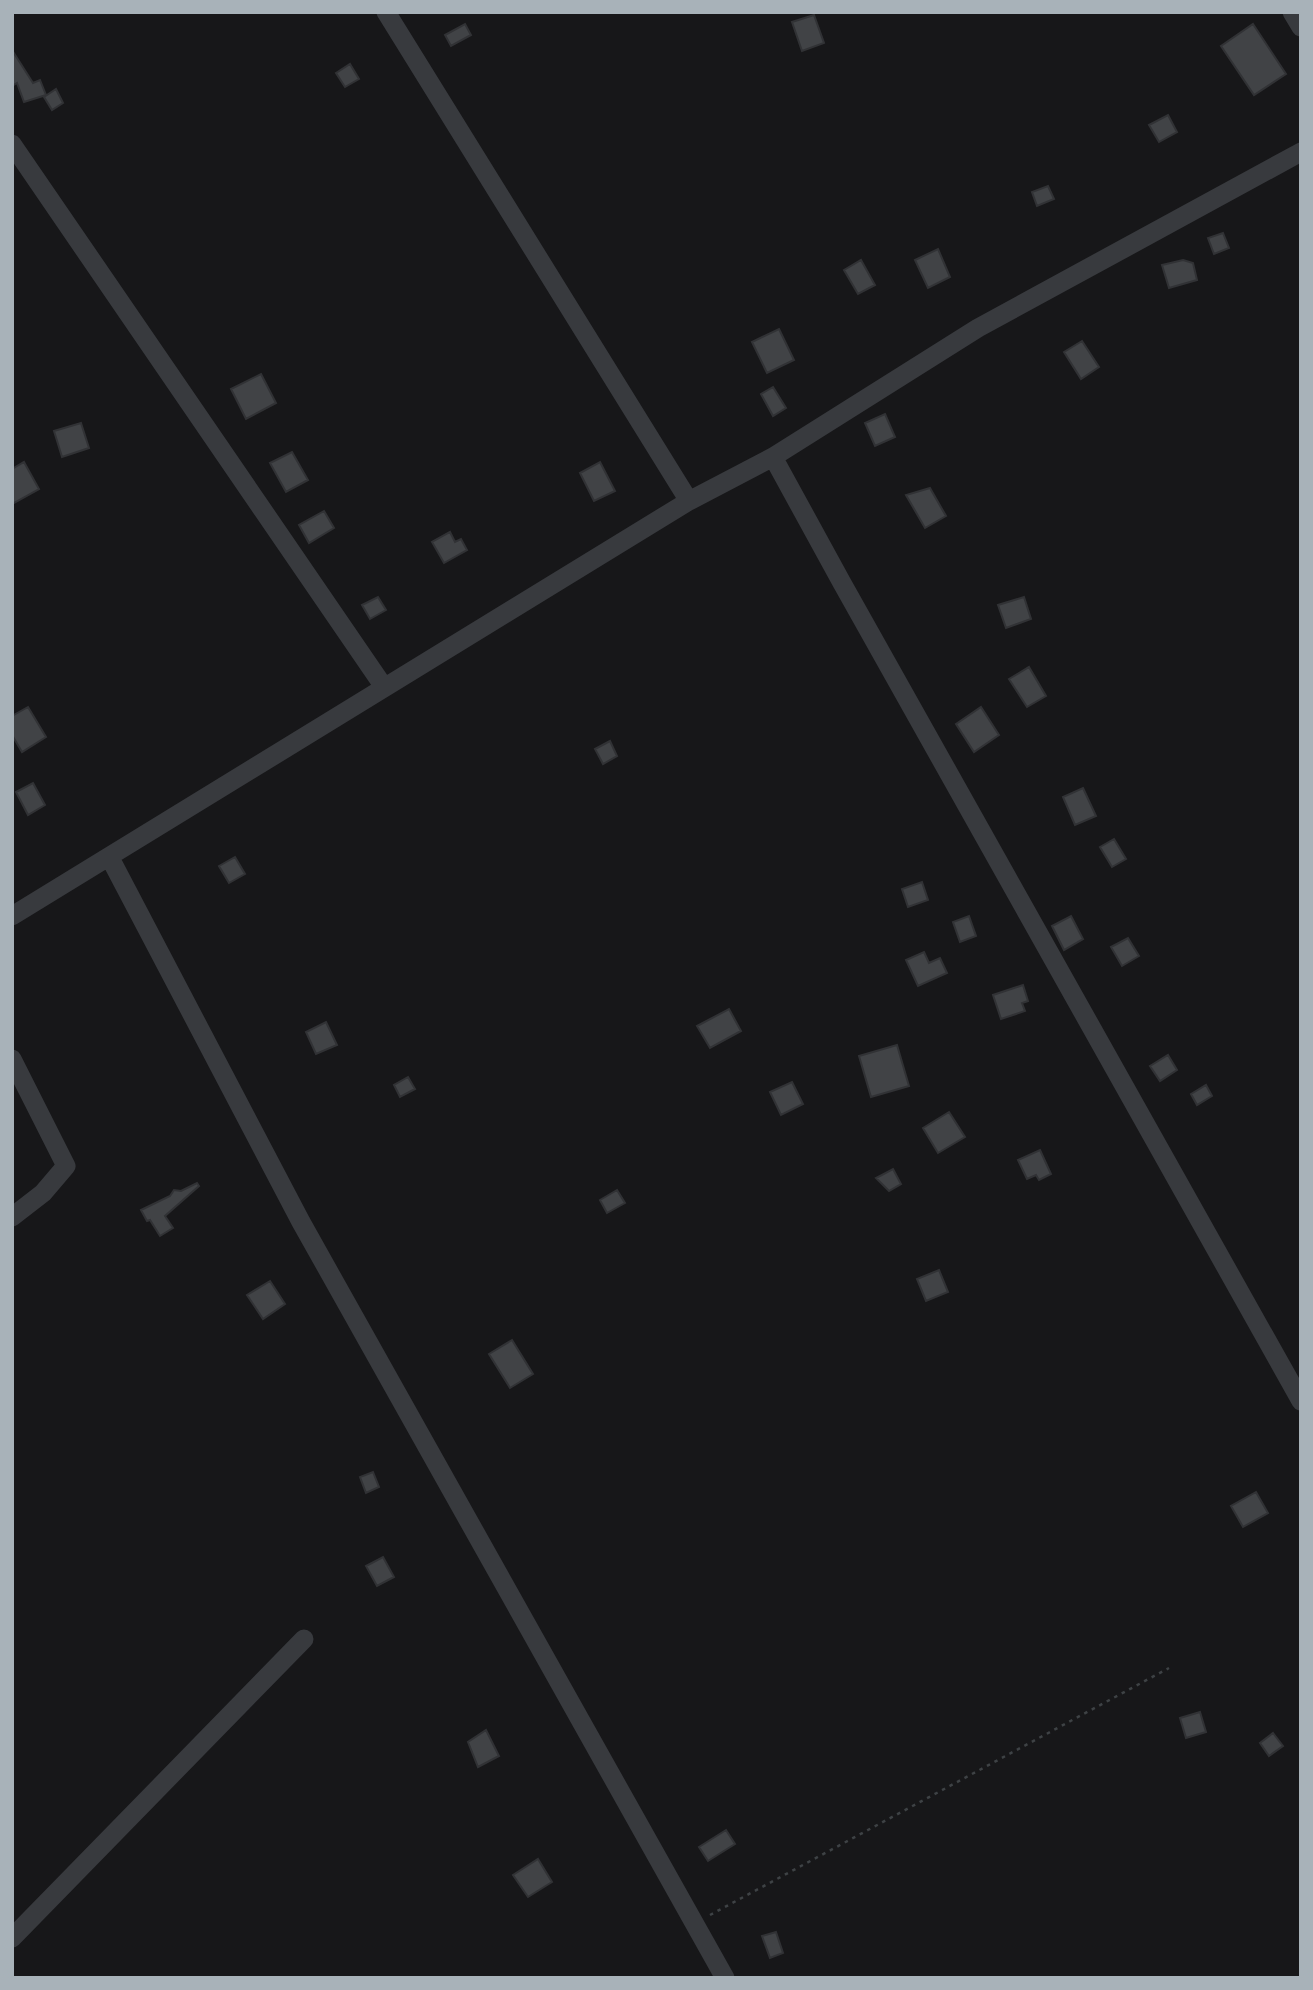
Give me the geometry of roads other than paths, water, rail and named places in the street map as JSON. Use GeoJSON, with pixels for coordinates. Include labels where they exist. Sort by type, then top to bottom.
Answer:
{"type":"FeatureCollection","features":[{"type":"Feature","properties":{"kind":"street"},"geometry":{"type":"LineString","coordinates":[[386,12],[689,500]]}},
{"type":"Feature","properties":{"kind":"street"},"geometry":{"type":"LineString","coordinates":[[1292,12],[1301,27]]}},
{"type":"Feature","properties":{"kind":"street"},"geometry":{"type":"LineString","coordinates":[[12,144],[384,687]]}},
{"type":"Feature","properties":{"kind":"street"},"geometry":{"type":"LineString","coordinates":[[12,916],[689,500],[773,457],[978,328],[1301,152]]}},
{"type":"Feature","properties":{"kind":"street"},"geometry":{"type":"LineString","coordinates":[[773,457],[1301,1401]]}},
{"type":"Feature","properties":{"kind":"street"},"geometry":{"type":"LineString","coordinates":[[110,858],[301,1222],[725,1978]]}},
{"type":"Feature","properties":{"kind":"street"},"geometry":{"type":"LineString","coordinates":[[12,1059],[66,1166],[43,1193],[12,1217]]}},
{"type":"Feature","properties":{"kind":"street"},"geometry":{"type":"LineString","coordinates":[[12,1938],[304,1639]]}}]}
